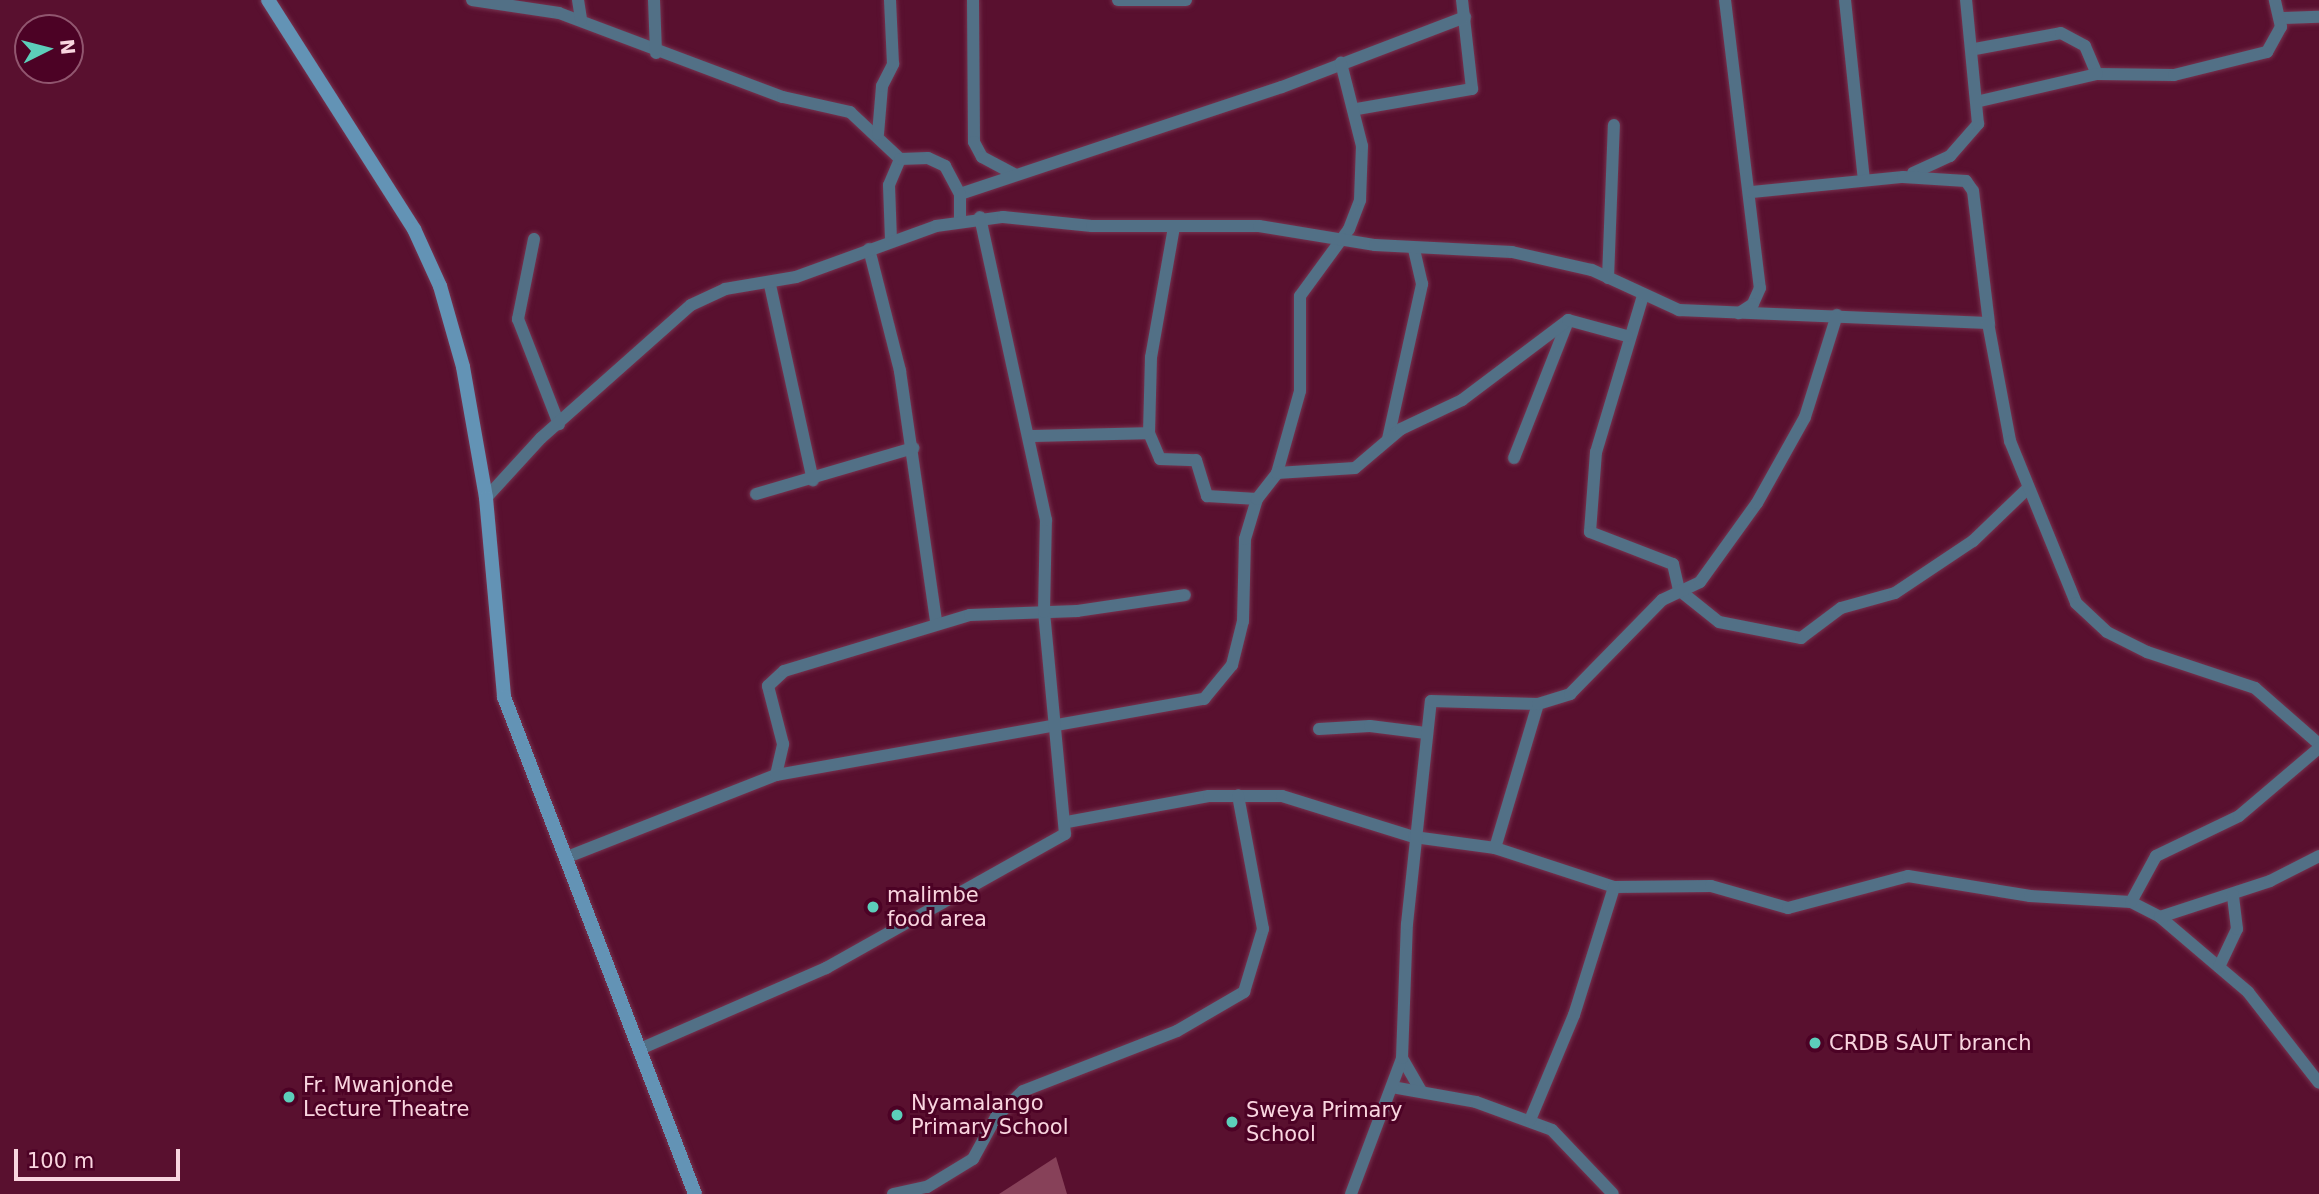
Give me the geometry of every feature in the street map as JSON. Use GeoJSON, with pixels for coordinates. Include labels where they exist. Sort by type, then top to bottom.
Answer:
{"type":"FeatureCollection","features":[{"type":"Feature","properties":{"kind":"main road"},"geometry":{"type":"LineString","coordinates":[[268,0],[429,259],[463,367],[486,498],[504,697],[565,858],[642,1048],[695,1194]]}},
{"type":"Feature","properties":{"kind":"street"},"geometry":{"type":"LineString","coordinates":[[472,0],[581,20],[656,53],[850,112],[878,134],[900,159]]}},
{"type":"Feature","properties":{"kind":"street"},"geometry":{"type":"LineString","coordinates":[[578,0],[581,20]]}},
{"type":"Feature","properties":{"kind":"street"},"geometry":{"type":"LineString","coordinates":[[654,0],[656,53]]}},
{"type":"Feature","properties":{"kind":"street"},"geometry":{"type":"LineString","coordinates":[[878,134],[882,86],[894,56],[890,0]]}},
{"type":"Feature","properties":{"kind":"street"},"geometry":{"type":"LineString","coordinates":[[973,0],[974,142],[982,157],[1016,175]]}},
{"type":"Feature","properties":{"kind":"street"},"geometry":{"type":"LineString","coordinates":[[1118,0],[1186,0]]}},
{"type":"Feature","properties":{"kind":"street"},"geometry":{"type":"LineString","coordinates":[[1357,109],[1472,89],[1462,0]]}},
{"type":"Feature","properties":{"kind":"street"},"geometry":{"type":"LineString","coordinates":[[1725,0],[1752,192],[1759,293],[1739,313]]}},
{"type":"Feature","properties":{"kind":"street"},"geometry":{"type":"LineString","coordinates":[[1845,0],[1864,180]]}},
{"type":"Feature","properties":{"kind":"street"},"geometry":{"type":"LineString","coordinates":[[1903,177],[1963,146],[1978,124],[1980,101],[1975,49],[1966,0]]}},
{"type":"Feature","properties":{"kind":"street"},"geometry":{"type":"LineString","coordinates":[[1980,101],[2097,74],[2146,80],[2254,57],[2271,48],[2283,18],[2275,0]]}},
{"type":"Feature","properties":{"kind":"street"},"geometry":{"type":"LineString","coordinates":[[960,194],[1341,63],[1465,17]]}},
{"type":"Feature","properties":{"kind":"street"},"geometry":{"type":"LineString","coordinates":[[2283,18],[2319,17]]}},
{"type":"Feature","properties":{"kind":"street"},"geometry":{"type":"LineString","coordinates":[[1975,49],[2061,33],[2085,46],[2097,74]]}},
{"type":"Feature","properties":{"kind":"street"},"geometry":{"type":"LineString","coordinates":[[565,858],[776,775],[1053,722],[1185,707],[1221,685],[1241,630],[1245,539],[1257,499],[1277,473],[1300,391],[1300,296],[1355,216],[1363,177],[1357,109],[1341,63]]}},
{"type":"Feature","properties":{"kind":"street"},"geometry":{"type":"LineString","coordinates":[[1608,278],[1614,125]]}},
{"type":"Feature","properties":{"kind":"street"},"geometry":{"type":"LineString","coordinates":[[900,159],[928,158],[945,166],[960,194],[960,220]]}},
{"type":"Feature","properties":{"kind":"street"},"geometry":{"type":"LineString","coordinates":[[891,240],[889,186],[900,159]]}},
{"type":"Feature","properties":{"kind":"street"},"geometry":{"type":"LineString","coordinates":[[1752,192],[1864,180],[1952,176],[1972,188],[1989,324],[2010,442],[2066,587],[2088,618],[2147,652],[2255,688],[2319,746],[2239,816],[2156,856],[2132,902]]}},
{"type":"Feature","properties":{"kind":"street"},"geometry":{"type":"LineString","coordinates":[[486,498],[559,424],[691,305],[725,289],[770,285],[891,240],[960,220],[981,217],[1174,227],[1281,227],[1340,240],[1414,249],[1520,253],[1608,278],[1642,299],[1679,310],[1837,315],[1989,324]]}},
{"type":"Feature","properties":{"kind":"street"},"geometry":{"type":"LineString","coordinates":[[642,1048],[790,985],[925,916],[1057,841],[1067,822],[1053,722],[1044,612],[1046,520],[981,217]]}},
{"type":"Feature","properties":{"kind":"street"},"geometry":{"type":"LineString","coordinates":[[1174,227],[1151,356],[1149,433],[1160,459],[1196,460],[1207,496],[1257,499]]}},
{"type":"Feature","properties":{"kind":"street"},"geometry":{"type":"LineString","coordinates":[[534,239],[518,319],[559,424]]}},
{"type":"Feature","properties":{"kind":"street"},"geometry":{"type":"LineString","coordinates":[[869,249],[913,448],[936,622]]}},
{"type":"Feature","properties":{"kind":"street"},"geometry":{"type":"LineString","coordinates":[[1388,440],[1422,284],[1414,249]]}},
{"type":"Feature","properties":{"kind":"street"},"geometry":{"type":"LineString","coordinates":[[770,285],[813,480]]}},
{"type":"Feature","properties":{"kind":"street"},"geometry":{"type":"LineString","coordinates":[[1642,299],[1627,336],[1596,452],[1590,532],[1665,559],[1677,569],[1679,590],[1719,622],[1801,638],[1841,608],[1895,593],[1973,541],[2027,489]]}},
{"type":"Feature","properties":{"kind":"street"},"geometry":{"type":"LineString","coordinates":[[1351,1194],[1402,1058],[1414,837],[1426,733],[1436,697],[1538,704],[1570,694],[1596,674],[1662,600],[1700,582],[1780,465],[1805,417],[1837,315]]}},
{"type":"Feature","properties":{"kind":"street"},"geometry":{"type":"LineString","coordinates":[[1277,473],[1355,468],[1415,420],[1462,400],[1568,320]]}},
{"type":"Feature","properties":{"kind":"street"},"geometry":{"type":"LineString","coordinates":[[1568,320],[1627,336]]}},
{"type":"Feature","properties":{"kind":"street"},"geometry":{"type":"LineString","coordinates":[[1514,458],[1568,320]]}},
{"type":"Feature","properties":{"kind":"street"},"geometry":{"type":"LineString","coordinates":[[1029,436],[1149,433]]}},
{"type":"Feature","properties":{"kind":"street"},"geometry":{"type":"LineString","coordinates":[[756,494],[813,480],[913,448]]}},
{"type":"Feature","properties":{"kind":"street"},"geometry":{"type":"LineString","coordinates":[[776,775],[783,744],[769,699],[771,678],[936,622],[1185,595]]}},
{"type":"Feature","properties":{"kind":"street"},"geometry":{"type":"LineString","coordinates":[[1495,848],[1538,704]]}},
{"type":"Feature","properties":{"kind":"street"},"geometry":{"type":"LineString","coordinates":[[1319,729],[1370,726],[1426,733]]}},
{"type":"Feature","properties":{"kind":"street"},"geometry":{"type":"LineString","coordinates":[[1067,822],[1238,795],[1298,799],[1414,837],[1495,848],[1614,887],[1711,886],[1788,908],[1908,876],[2030,896],[2132,902],[2160,917],[2267,1011],[2319,1083]]}},
{"type":"Feature","properties":{"kind":"street"},"geometry":{"type":"LineString","coordinates":[[893,1194],[927,1187],[973,1158],[996,1117],[1023,1091],[1177,1031],[1244,992],[1262,929],[1238,795]]}},
{"type":"Feature","properties":{"kind":"street"},"geometry":{"type":"LineString","coordinates":[[2160,917],[2233,894],[2319,856]]}},
{"type":"Feature","properties":{"kind":"street"},"geometry":{"type":"LineString","coordinates":[[1530,1120],[1574,1015],[1614,887]]}},
{"type":"Feature","properties":{"kind":"street"},"geometry":{"type":"LineString","coordinates":[[2218,967],[2236,929],[2233,894]]}},
{"type":"Feature","properties":{"kind":"street"},"geometry":{"type":"LineString","coordinates":[[1402,1058],[1422,1091]]}},
{"type":"Feature","properties":{"kind":"street"},"geometry":{"type":"LineString","coordinates":[[1392,1087],[1422,1091],[1530,1120],[1572,1145],[1613,1194]]}},
{"type":"Feature","properties":{"kind":"shaded area"},"geometry":{"type":"Polygon","coordinates":[[[1056,1157],[1067,1194],[999,1194],[1056,1157]]]}},
{"type":"Feature","properties":{"kind":"place","name":"malimbe food area"},"geometry":{"type":"Point","coordinates":[873,907]}},
{"type":"Feature","properties":{"kind":"place","name":"CRDB SAUT branch"},"geometry":{"type":"Point","coordinates":[1815,1043]}},
{"type":"Feature","properties":{"kind":"place","name":"Fr. Mwanjonde Lecture Theatre"},"geometry":{"type":"Point","coordinates":[289,1097]}},
{"type":"Feature","properties":{"kind":"place","name":"Nyamalango Primary School"},"geometry":{"type":"Point","coordinates":[897,1115]}},
{"type":"Feature","properties":{"kind":"place","name":"Sweya Primary School"},"geometry":{"type":"Point","coordinates":[1232,1122]}}]}
